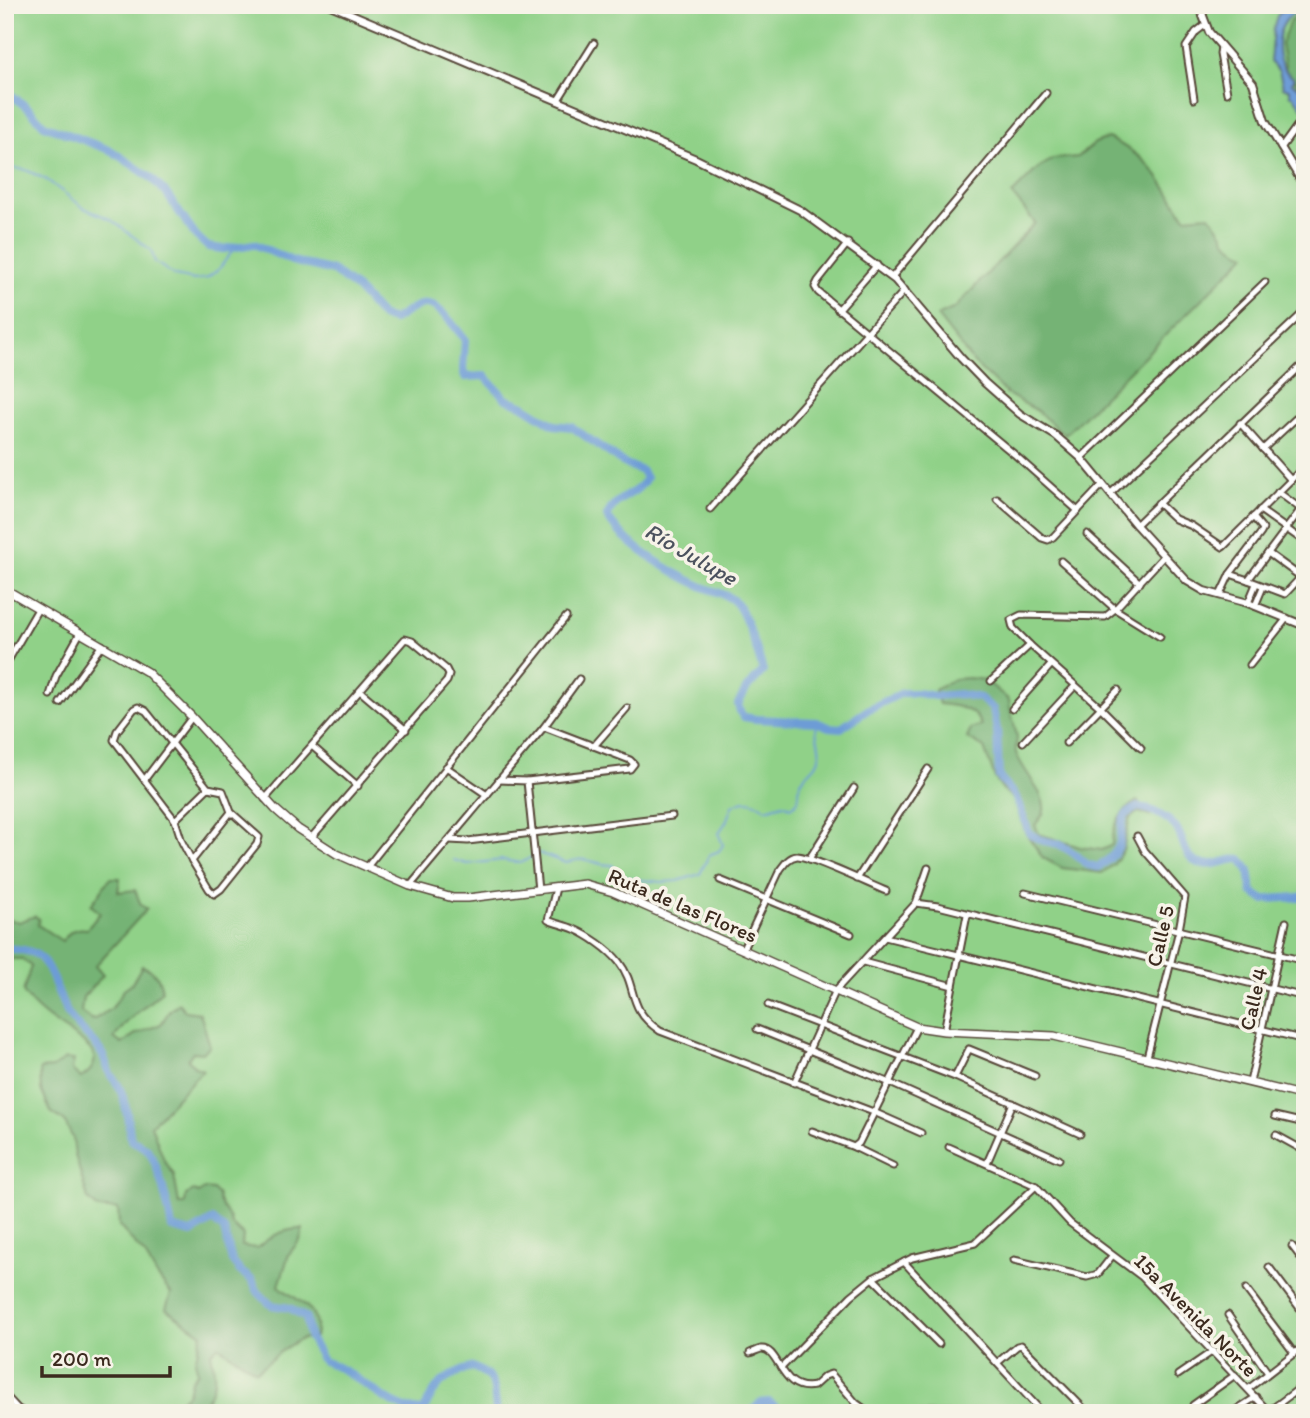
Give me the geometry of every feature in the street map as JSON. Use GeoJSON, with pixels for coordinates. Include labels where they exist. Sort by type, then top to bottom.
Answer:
{"type":"FeatureCollection","features":[{"type":"Feature","properties":{"kind":"main road","name":"Ruta de las Flores"},"geometry":{"type":"LineString","coordinates":[[5,589],[147,672],[265,799],[311,838],[410,886],[453,898],[585,884],[597,886],[917,1027],[944,1031],[1054,1036],[1305,1096]]}},
{"type":"Feature","properties":{"kind":"street"},"geometry":{"type":"LineString","coordinates":[[330,5],[739,179],[810,217],[892,277],[985,383],[1020,414],[1056,436],[1081,458],[1163,556],[1193,586],[1305,626]]}},
{"type":"Feature","properties":{"kind":"street"},"geometry":{"type":"LineString","coordinates":[[1201,5],[1205,25],[1253,83],[1262,114],[1305,187]]}},
{"type":"Feature","properties":{"kind":"street"},"geometry":{"type":"LineString","coordinates":[[1194,99],[1186,47],[1196,32],[1205,25]]}},
{"type":"Feature","properties":{"kind":"street"},"geometry":{"type":"LineString","coordinates":[[558,100],[594,43]]}},
{"type":"Feature","properties":{"kind":"street"},"geometry":{"type":"LineString","coordinates":[[1221,46],[1227,93]]}},
{"type":"Feature","properties":{"kind":"street"},"geometry":{"type":"LineString","coordinates":[[892,277],[1046,93]]}},
{"type":"Feature","properties":{"kind":"street"},"geometry":{"type":"LineString","coordinates":[[1281,148],[1297,126]]}},
{"type":"Feature","properties":{"kind":"street"},"geometry":{"type":"LineString","coordinates":[[848,243],[815,287],[818,292],[1014,454],[1078,511]]}},
{"type":"Feature","properties":{"kind":"street"},"geometry":{"type":"LineString","coordinates":[[838,310],[877,265]]}},
{"type":"Feature","properties":{"kind":"street"},"geometry":{"type":"LineString","coordinates":[[1081,458],[1265,282]]}},
{"type":"Feature","properties":{"kind":"street"},"geometry":{"type":"LineString","coordinates":[[710,509],[905,290]]}},
{"type":"Feature","properties":{"kind":"street"},"geometry":{"type":"LineString","coordinates":[[1114,496],[1305,311]]}},
{"type":"Feature","properties":{"kind":"street"},"geometry":{"type":"LineString","coordinates":[[1136,525],[1305,362]]}},
{"type":"Feature","properties":{"kind":"street"},"geometry":{"type":"LineString","coordinates":[[1263,449],[1305,410]]}},
{"type":"Feature","properties":{"kind":"street"},"geometry":{"type":"LineString","coordinates":[[1240,423],[1292,480]]}},
{"type":"Feature","properties":{"kind":"street"},"geometry":{"type":"LineString","coordinates":[[1158,503],[1175,519],[1192,526],[1223,547],[1305,466]]}},
{"type":"Feature","properties":{"kind":"street"},"geometry":{"type":"LineString","coordinates":[[997,499],[1042,538],[1048,540],[1054,537],[1103,484]]}},
{"type":"Feature","properties":{"kind":"street"},"geometry":{"type":"LineString","coordinates":[[1248,580],[1286,528],[1303,510],[1279,492]]}},
{"type":"Feature","properties":{"kind":"street"},"geometry":{"type":"LineString","coordinates":[[1260,510],[1305,542]]}},
{"type":"Feature","properties":{"kind":"street"},"geometry":{"type":"LineString","coordinates":[[1220,595],[1230,574],[1263,529],[1253,517]]}},
{"type":"Feature","properties":{"kind":"street"},"geometry":{"type":"LineString","coordinates":[[1087,534],[1140,583]]}},
{"type":"Feature","properties":{"kind":"street"},"geometry":{"type":"LineString","coordinates":[[1230,574],[1285,594],[1303,575],[1268,553]]}},
{"type":"Feature","properties":{"kind":"street"},"geometry":{"type":"LineString","coordinates":[[1141,748],[1011,624],[1015,616],[1105,617],[1115,610],[1163,556]]}},
{"type":"Feature","properties":{"kind":"street"},"geometry":{"type":"LineString","coordinates":[[1061,561],[1115,610],[1160,637]]}},
{"type":"Feature","properties":{"kind":"street"},"geometry":{"type":"LineString","coordinates":[[1252,605],[1259,585]]}},
{"type":"Feature","properties":{"kind":"street"},"geometry":{"type":"LineString","coordinates":[[5,666],[38,609]]}},
{"type":"Feature","properties":{"kind":"street"},"geometry":{"type":"LineString","coordinates":[[367,867],[566,617]]}},
{"type":"Feature","properties":{"kind":"street"},"geometry":{"type":"LineString","coordinates":[[1250,665],[1287,618]]}},
{"type":"Feature","properties":{"kind":"street"},"geometry":{"type":"LineString","coordinates":[[50,695],[56,676],[80,633]]}},
{"type":"Feature","properties":{"kind":"street"},"geometry":{"type":"LineString","coordinates":[[265,799],[405,639],[412,641],[446,669],[449,675],[447,681],[311,838]]}},
{"type":"Feature","properties":{"kind":"street"},"geometry":{"type":"LineString","coordinates":[[60,703],[102,645]]}},
{"type":"Feature","properties":{"kind":"street"},"geometry":{"type":"LineString","coordinates":[[991,681],[1030,645]]}},
{"type":"Feature","properties":{"kind":"street"},"geometry":{"type":"LineString","coordinates":[[1012,709],[1051,665]]}},
{"type":"Feature","properties":{"kind":"street"},"geometry":{"type":"LineString","coordinates":[[410,886],[544,727],[579,679]]}},
{"type":"Feature","properties":{"kind":"street"},"geometry":{"type":"LineString","coordinates":[[1023,742],[1075,686]]}},
{"type":"Feature","properties":{"kind":"street"},"geometry":{"type":"LineString","coordinates":[[1066,743],[1118,690]]}},
{"type":"Feature","properties":{"kind":"street"},"geometry":{"type":"LineString","coordinates":[[360,691],[406,730]]}},
{"type":"Feature","properties":{"kind":"street"},"geometry":{"type":"LineString","coordinates":[[138,707],[146,711],[208,788],[223,791],[231,812],[257,834],[259,841],[218,893],[215,894],[209,889],[182,842],[175,820],[145,779],[114,740],[117,731],[138,707]]}},
{"type":"Feature","properties":{"kind":"street"},"geometry":{"type":"LineString","coordinates":[[593,746],[627,708]]}},
{"type":"Feature","properties":{"kind":"street"},"geometry":{"type":"LineString","coordinates":[[145,779],[192,718]]}},
{"type":"Feature","properties":{"kind":"street"},"geometry":{"type":"LineString","coordinates":[[499,780],[527,780],[630,769],[634,764],[630,760],[544,727]]}},
{"type":"Feature","properties":{"kind":"street"},"geometry":{"type":"LineString","coordinates":[[312,746],[358,786]]}},
{"type":"Feature","properties":{"kind":"street"},"geometry":{"type":"LineString","coordinates":[[446,767],[487,795]]}},
{"type":"Feature","properties":{"kind":"street"},"geometry":{"type":"LineString","coordinates":[[857,880],[928,769]]}},
{"type":"Feature","properties":{"kind":"street"},"geometry":{"type":"LineString","coordinates":[[527,780],[538,890]]}},
{"type":"Feature","properties":{"kind":"street"},"geometry":{"type":"LineString","coordinates":[[175,820],[208,788]]}},
{"type":"Feature","properties":{"kind":"street"},"geometry":{"type":"LineString","coordinates":[[808,859],[854,788]]}},
{"type":"Feature","properties":{"kind":"street"},"geometry":{"type":"LineString","coordinates":[[192,861],[231,812]]}},
{"type":"Feature","properties":{"kind":"street"},"geometry":{"type":"LineString","coordinates":[[450,841],[671,816]]}},
{"type":"Feature","properties":{"kind":"street","name":"Calle 5"},"geometry":{"type":"LineString","coordinates":[[1138,836],[1145,851],[1185,897],[1147,1057]]}},
{"type":"Feature","properties":{"kind":"street"},"geometry":{"type":"LineString","coordinates":[[743,949],[780,870],[794,856],[808,859],[886,891]]}},
{"type":"Feature","properties":{"kind":"street"},"geometry":{"type":"LineString","coordinates":[[794,1083],[836,990],[916,903],[928,868]]}},
{"type":"Feature","properties":{"kind":"street"},"geometry":{"type":"LineString","coordinates":[[720,880],[851,934]]}},
{"type":"Feature","properties":{"kind":"street"},"geometry":{"type":"LineString","coordinates":[[556,888],[548,920],[579,931],[618,961],[628,977],[632,998],[648,1023],[674,1038],[876,1113],[921,1133]]}},
{"type":"Feature","properties":{"kind":"street"},"geometry":{"type":"LineString","coordinates":[[1025,893],[1305,961]]}},
{"type":"Feature","properties":{"kind":"street"},"geometry":{"type":"LineString","coordinates":[[916,903],[1305,997]]}},
{"type":"Feature","properties":{"kind":"street"},"geometry":{"type":"LineString","coordinates":[[944,1031],[967,915]]}},
{"type":"Feature","properties":{"kind":"street","name":"Calle 4"},"geometry":{"type":"LineString","coordinates":[[1250,1082],[1286,922]]}},
{"type":"Feature","properties":{"kind":"street"},"geometry":{"type":"LineString","coordinates":[[885,937],[1305,1040]]}},
{"type":"Feature","properties":{"kind":"street"},"geometry":{"type":"LineString","coordinates":[[863,961],[953,986]]}},
{"type":"Feature","properties":{"kind":"street"},"geometry":{"type":"LineString","coordinates":[[768,1005],[955,1077],[1080,1134]]}},
{"type":"Feature","properties":{"kind":"street"},"geometry":{"type":"LineString","coordinates":[[854,1147],[876,1113],[917,1027]]}},
{"type":"Feature","properties":{"kind":"street"},"geometry":{"type":"LineString","coordinates":[[757,1029],[890,1083],[1059,1159]]}},
{"type":"Feature","properties":{"kind":"street"},"geometry":{"type":"LineString","coordinates":[[955,1077],[969,1049],[1035,1076]]}},
{"type":"Feature","properties":{"kind":"street"},"geometry":{"type":"LineString","coordinates":[[987,1163],[1013,1103]]}},
{"type":"Feature","properties":{"kind":"street"},"geometry":{"type":"LineString","coordinates":[[1275,1116],[1305,1123]]}},
{"type":"Feature","properties":{"kind":"street"},"geometry":{"type":"LineString","coordinates":[[812,1131],[893,1166]]}},
{"type":"Feature","properties":{"kind":"street"},"geometry":{"type":"LineString","coordinates":[[1276,1135],[1304,1151],[1305,1142]]}},
{"type":"Feature","properties":{"kind":"street"},"geometry":{"type":"LineString","coordinates":[[781,1368],[851,1296],[873,1278],[904,1262],[975,1243],[1036,1186],[949,1147]]}},
{"type":"Feature","properties":{"kind":"street","name":"15a Avenida Norte"},"geometry":{"type":"LineString","coordinates":[[1036,1186],[1069,1223],[1142,1277],[1269,1412]]}},
{"type":"Feature","properties":{"kind":"street"},"geometry":{"type":"LineString","coordinates":[[1292,1246],[1305,1263]]}},
{"type":"Feature","properties":{"kind":"street"},"geometry":{"type":"LineString","coordinates":[[1014,1260],[1087,1277],[1098,1274],[1112,1255]]}},
{"type":"Feature","properties":{"kind":"street"},"geometry":{"type":"LineString","coordinates":[[904,1262],[1043,1413]]}},
{"type":"Feature","properties":{"kind":"street"},"geometry":{"type":"LineString","coordinates":[[1269,1267],[1305,1315]]}},
{"type":"Feature","properties":{"kind":"street"},"geometry":{"type":"LineString","coordinates":[[873,1278],[939,1344]]}},
{"type":"Feature","properties":{"kind":"street"},"geometry":{"type":"LineString","coordinates":[[1247,1289],[1294,1353]]}},
{"type":"Feature","properties":{"kind":"street"},"geometry":{"type":"LineString","coordinates":[[1228,1315],[1268,1373]]}},
{"type":"Feature","properties":{"kind":"street"},"geometry":{"type":"LineString","coordinates":[[997,1363],[1021,1345],[1088,1413]]}},
{"type":"Feature","properties":{"kind":"street"},"geometry":{"type":"LineString","coordinates":[[1248,1389],[1305,1345]]}},
{"type":"Feature","properties":{"kind":"street"},"geometry":{"type":"LineString","coordinates":[[750,1353],[765,1349],[793,1384],[806,1388],[814,1386],[831,1374],[856,1403],[870,1413]]}},
{"type":"Feature","properties":{"kind":"street"},"geometry":{"type":"LineString","coordinates":[[1178,1375],[1213,1351]]}},
{"type":"Feature","properties":{"kind":"street"},"geometry":{"type":"LineString","coordinates":[[1193,1405],[1235,1375]]}},
{"type":"Feature","properties":{"kind":"street"},"geometry":{"type":"LineString","coordinates":[[1269,1412],[1305,1384]]}},
{"type":"Feature","properties":{"kind":"street"},"geometry":{"type":"LineString","coordinates":[[5,1395],[26,1413]]}},
{"type":"Feature","properties":{"kind":"street"},"geometry":{"type":"LineString","coordinates":[[1231,1413],[1256,1397]]}},
{"type":"Feature","properties":{"kind":"green space"},"geometry":{"type":"Polygon","coordinates":[[[5,5],[1305,5],[1305,1413],[5,1413],[5,5]]]}},
{"type":"Feature","properties":{"kind":"green space"},"geometry":{"type":"Polygon","coordinates":[[[1305,9],[1305,91],[1286,71],[1281,44],[1290,21],[1305,9]]]}},
{"type":"Feature","properties":{"kind":"green space"},"geometry":{"type":"Polygon","coordinates":[[[1108,138],[1135,154],[1154,171],[1185,217],[1209,215],[1227,242],[1247,254],[1065,435],[1036,410],[1007,394],[974,363],[937,316],[955,308],[1035,223],[1012,194],[1038,168],[1053,159],[1078,157],[1095,143],[1108,138]]]}},
{"type":"Feature","properties":{"kind":"green space"},"geometry":{"type":"Polygon","coordinates":[[[954,679],[985,680],[1009,700],[1017,737],[1016,753],[1044,805],[1043,813],[1035,825],[1039,834],[1080,847],[1102,850],[1112,845],[1116,825],[1131,805],[1137,801],[1149,815],[1138,812],[1130,818],[1123,850],[1114,864],[1102,873],[1062,868],[1043,858],[1025,832],[1014,799],[1003,790],[995,778],[984,748],[967,738],[971,729],[981,725],[978,719],[964,708],[939,704],[935,690],[954,679]]]}},
{"type":"Feature","properties":{"kind":"green space"},"geometry":{"type":"Polygon","coordinates":[[[110,878],[120,878],[118,892],[135,890],[141,905],[147,909],[95,966],[103,975],[83,997],[81,1012],[93,1020],[112,1008],[142,966],[156,975],[162,991],[127,1022],[114,1038],[122,1044],[134,1035],[161,1024],[170,1010],[179,1003],[185,1011],[200,1013],[210,1046],[202,1053],[193,1052],[188,1059],[195,1067],[203,1070],[151,1125],[164,1160],[174,1175],[179,1204],[185,1204],[186,1195],[194,1191],[199,1193],[204,1189],[213,1190],[231,1224],[243,1235],[242,1246],[257,1248],[278,1234],[303,1229],[300,1240],[289,1254],[279,1286],[306,1306],[315,1318],[315,1337],[291,1345],[256,1371],[218,1346],[211,1353],[214,1382],[209,1395],[200,1409],[180,1413],[176,1404],[188,1393],[191,1380],[198,1372],[195,1361],[202,1334],[166,1309],[171,1293],[145,1255],[119,1226],[118,1209],[98,1209],[88,1199],[75,1155],[73,1138],[64,1121],[51,1112],[41,1090],[40,1069],[53,1068],[65,1059],[74,1060],[72,1070],[81,1078],[91,1070],[93,1055],[89,1048],[43,1014],[26,997],[23,992],[31,966],[22,959],[5,959],[5,918],[19,922],[35,916],[39,919],[38,925],[62,941],[73,930],[87,929],[100,913],[91,905],[110,878]]]}},
{"type":"Feature","properties":{"kind":"water"},"geometry":{"type":"Polygon","coordinates":[[[1288,5],[1305,7],[1284,23],[1279,40],[1279,58],[1287,73],[1294,78],[1292,83],[1305,91],[1305,112],[1290,95],[1290,90],[1283,87],[1279,71],[1270,62],[1277,16],[1288,5]]]}},
{"type":"Feature","properties":{"kind":"waterway","name":"Río Julupe"},"geometry":{"type":"LineString","coordinates":[[5,90],[44,125],[112,151],[150,177],[166,193],[195,235],[208,247],[223,249],[254,244],[292,261],[333,271],[357,289],[382,317],[394,320],[424,304],[435,307],[447,317],[465,340],[465,377],[485,376],[506,399],[522,405],[554,425],[572,427],[625,464],[642,471],[646,478],[642,484],[616,503],[607,516],[624,537],[662,565],[705,588],[728,596],[739,607],[763,671],[747,688],[738,704],[744,717],[816,722],[841,728],[869,709],[902,693],[935,696],[959,694],[980,698],[993,709],[997,730],[999,777],[1016,797],[1029,833],[1040,840],[1059,844],[1088,865],[1098,867],[1115,853],[1127,814],[1138,807],[1143,808],[1174,825],[1188,855],[1196,862],[1212,864],[1241,859],[1249,870],[1252,892],[1264,900],[1305,896]]}},
{"type":"Feature","properties":{"kind":"waterway"},"geometry":{"type":"LineString","coordinates":[[5,167],[26,170],[47,180],[84,208],[110,219],[151,250],[155,262],[175,276],[195,280],[207,278],[219,269],[236,246]]}},
{"type":"Feature","properties":{"kind":"waterway"},"geometry":{"type":"LineString","coordinates":[[538,853],[566,863],[586,860],[612,865],[620,874],[632,879],[678,881],[700,874],[709,855],[719,851],[723,845],[719,835],[732,806],[749,801],[766,809],[783,804],[791,807],[797,802],[801,781],[818,760],[818,723]]}},
{"type":"Feature","properties":{"kind":"waterway"},"geometry":{"type":"LineString","coordinates":[[454,860],[467,864],[503,860],[521,863],[533,856]]}},
{"type":"Feature","properties":{"kind":"waterway"},"geometry":{"type":"LineString","coordinates":[[5,948],[30,952],[42,959],[71,1018],[101,1052],[122,1093],[131,1140],[146,1148],[155,1163],[172,1228],[191,1233],[213,1220],[224,1230],[232,1261],[252,1280],[258,1292],[271,1305],[290,1308],[306,1318],[309,1336],[323,1361],[349,1374],[385,1398],[398,1405],[424,1411],[432,1394],[442,1382],[472,1367],[486,1375],[493,1385],[496,1413]]}},
{"type":"Feature","properties":{"kind":"waterway"},"geometry":{"type":"LineString","coordinates":[[751,1413],[760,1403],[769,1402],[784,1413]]}}]}
